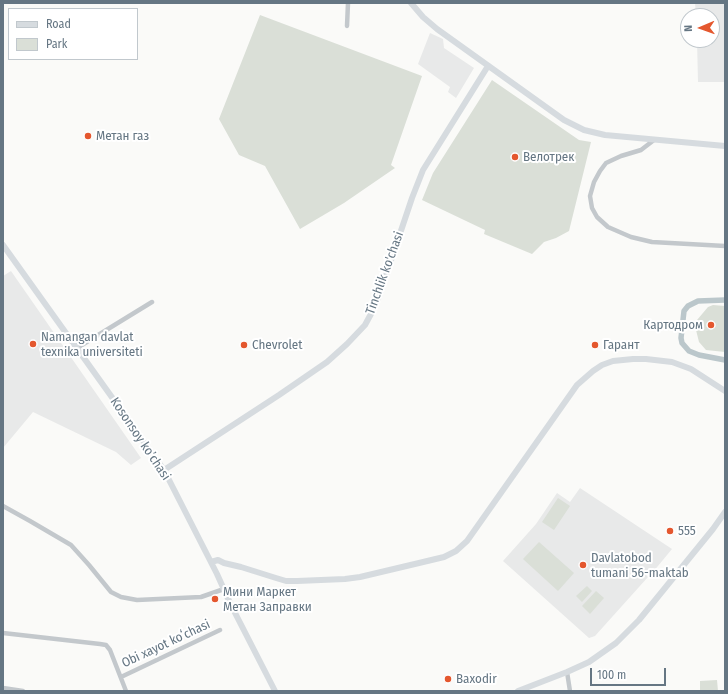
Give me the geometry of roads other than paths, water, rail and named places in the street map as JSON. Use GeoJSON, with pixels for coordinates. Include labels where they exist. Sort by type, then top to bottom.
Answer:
{"type":"FeatureCollection","features":[{"type":"Feature","properties":{"kind":"street"},"geometry":{"type":"LineString","coordinates":[[347,26],[348,3]]}},
{"type":"Feature","properties":{"kind":"street"},"geometry":{"type":"LineString","coordinates":[[412,3],[430,23],[488,66],[564,120],[584,130],[605,135],[725,146]]}},
{"type":"Feature","properties":{"kind":"street","name":"Tinchlik ko'chasi"},"geometry":{"type":"LineString","coordinates":[[164,470],[327,362],[347,344],[365,324],[378,299],[422,170],[488,66]]}},
{"type":"Feature","properties":{"kind":"street"},"geometry":{"type":"LineString","coordinates":[[654,140],[641,150],[606,163],[600,171],[594,182],[590,196],[592,208],[597,217],[608,227],[631,237],[652,242],[725,246]]}},
{"type":"Feature","properties":{"kind":"street","name":"Kosonsoy ko’chasi"},"geometry":{"type":"LineString","coordinates":[[3,245],[164,470],[275,691]]}},
{"type":"Feature","properties":{"kind":"street"},"geometry":{"type":"LineString","coordinates":[[77,348],[152,302]]}},
{"type":"Feature","properties":{"kind":"street"},"geometry":{"type":"LineString","coordinates":[[211,562],[218,560],[286,581],[297,581],[360,577],[420,564],[444,557],[456,551],[467,541],[577,385],[602,365],[613,361],[633,359],[672,362],[691,369],[725,391]]}},
{"type":"Feature","properties":{"kind":"street"},"geometry":{"type":"LineString","coordinates":[[3,506],[70,545],[111,592],[121,597],[137,600],[201,597],[224,589]]}},
{"type":"Feature","properties":{"kind":"street"},"geometry":{"type":"LineString","coordinates":[[518,691],[589,662],[616,643],[639,620],[681,572],[725,512]]}},
{"type":"Feature","properties":{"kind":"street","name":"Obi xayot koʻchasi"},"geometry":{"type":"LineString","coordinates":[[120,677],[220,630]]}},
{"type":"Feature","properties":{"kind":"street"},"geometry":{"type":"LineString","coordinates":[[3,633],[100,644],[106,646],[110,650],[126,691]]}},
{"type":"Feature","properties":{"kind":"street"},"geometry":{"type":"LineString","coordinates":[[567,672],[570,691]]}},
{"type":"Feature","properties":{"kind":"street"},"geometry":{"type":"LineString","coordinates":[[3,688],[23,691]]}},
{"type":"Feature","properties":{"kind":"waterway"},"geometry":{"type":"LineString","coordinates":[[725,300],[698,301],[688,306],[684,311],[681,338],[682,343],[689,351],[699,355],[725,360]]}},
{"type":"Feature","properties":{"kind":"place","name":"Метан газ"},"geometry":{"type":"Point","coordinates":[88,136]}},
{"type":"Feature","properties":{"kind":"place","name":"Велотрек"},"geometry":{"type":"Point","coordinates":[515,157]}},
{"type":"Feature","properties":{"kind":"place","name":"Картодром"},"geometry":{"type":"Point","coordinates":[711,325]}},
{"type":"Feature","properties":{"kind":"place","name":"Namangan davlat texnika universiteti"},"geometry":{"type":"Point","coordinates":[33,344]}},
{"type":"Feature","properties":{"kind":"place","name":"Chevrolet"},"geometry":{"type":"Point","coordinates":[244,345]}},
{"type":"Feature","properties":{"kind":"place","name":"Гарант"},"geometry":{"type":"Point","coordinates":[595,345]}},
{"type":"Feature","properties":{"kind":"place","name":"555"},"geometry":{"type":"Point","coordinates":[670,531]}},
{"type":"Feature","properties":{"kind":"place","name":"Davlatobod tumani 56-maktab"},"geometry":{"type":"Point","coordinates":[583,565]}},
{"type":"Feature","properties":{"kind":"place","name":"Мини Маркет Метан Заправки"},"geometry":{"type":"Point","coordinates":[215,599]}},
{"type":"Feature","properties":{"kind":"place","name":"Baxodir"},"geometry":{"type":"Point","coordinates":[448,679]}}]}
